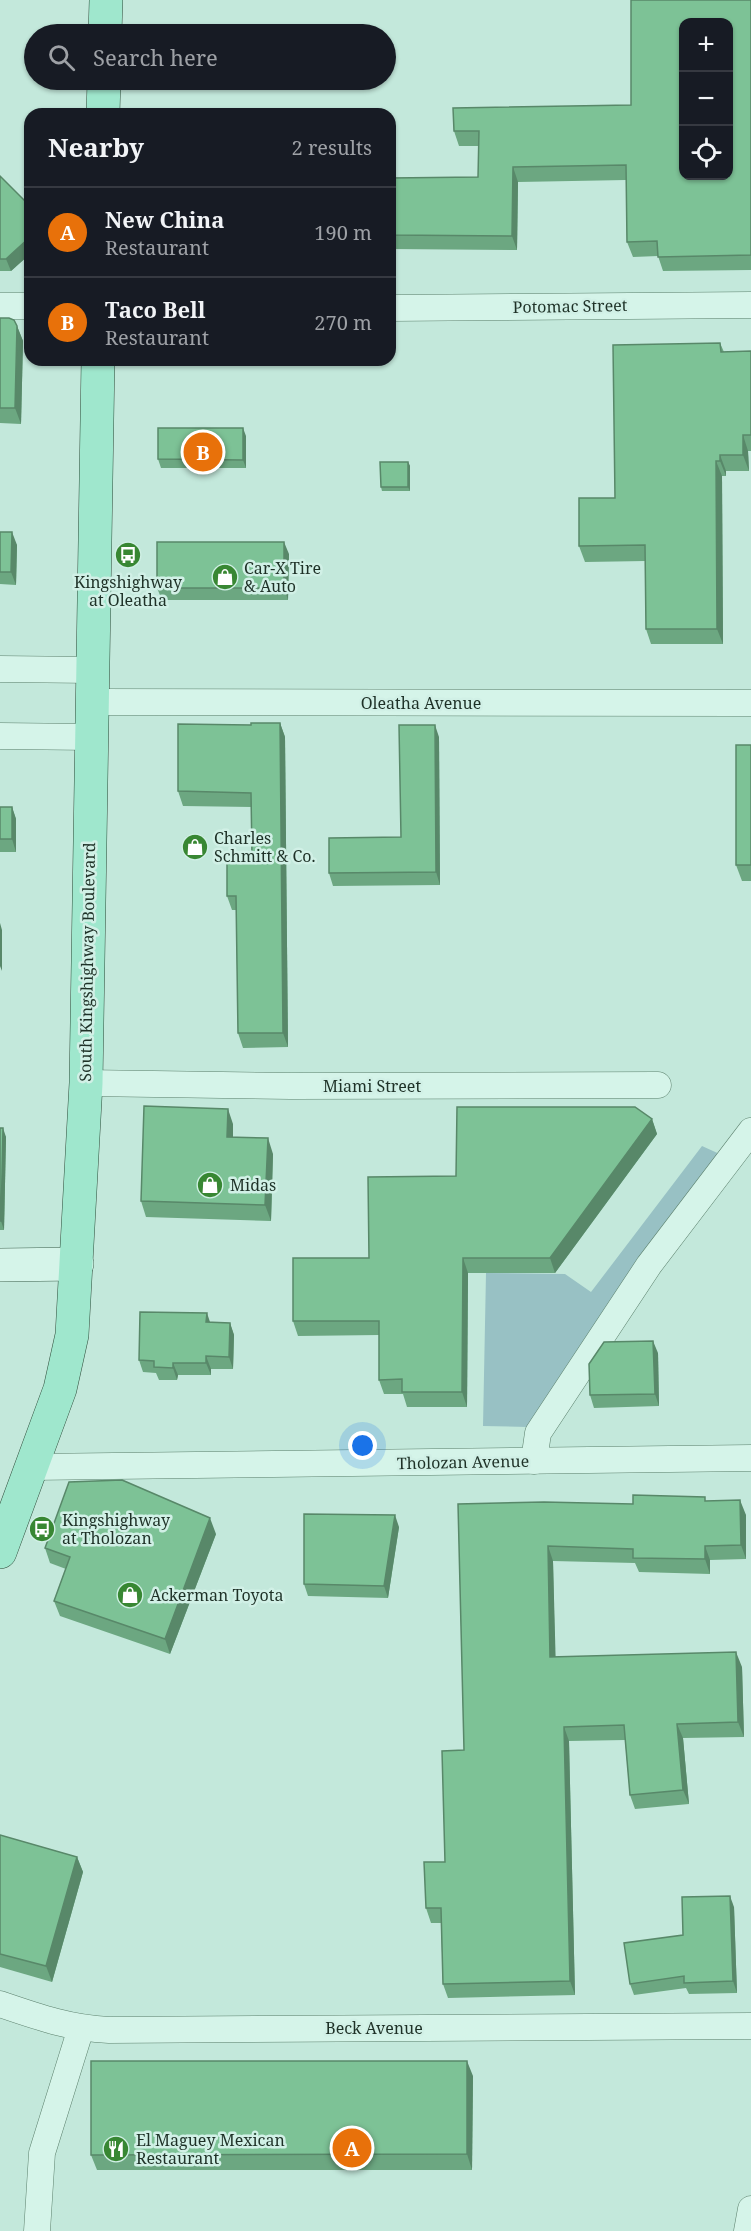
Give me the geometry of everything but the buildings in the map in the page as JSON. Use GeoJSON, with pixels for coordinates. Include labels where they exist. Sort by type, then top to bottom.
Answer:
{"type":"FeatureCollection","features":[{"type":"Feature","properties":{"kind":"main road"},"geometry":{"type":"LineString","coordinates":[[105,24],[106,0]]}},
{"type":"Feature","properties":{"kind":"main road"},"geometry":{"type":"LineString","coordinates":[[103,108],[104,90]]}},
{"type":"Feature","properties":{"kind":"main road","name":"South Kingshighway Boulevard"},"geometry":{"type":"LineString","coordinates":[[0,1552],[60,1389],[72,1335],[86,1083],[98,366]]}},
{"type":"Feature","properties":{"kind":"street","name":"Potomac Street"},"geometry":{"type":"LineString","coordinates":[[396,308],[751,305]]}},
{"type":"Feature","properties":{"kind":"street"},"geometry":{"type":"LineString","coordinates":[[0,306],[24,306]]}},
{"type":"Feature","properties":{"kind":"street"},"geometry":{"type":"LineString","coordinates":[[0,669],[92,670]]}},
{"type":"Feature","properties":{"kind":"street","name":"Oleatha Avenue"},"geometry":{"type":"LineString","coordinates":[[92,702],[751,703]]}},
{"type":"Feature","properties":{"kind":"street"},"geometry":{"type":"LineString","coordinates":[[0,736],[91,737]]}},
{"type":"Feature","properties":{"kind":"street","name":"Miami Street"},"geometry":{"type":"LineString","coordinates":[[86,1083],[291,1086],[658,1086]]}},
{"type":"Feature","properties":{"kind":"street"},"geometry":{"type":"LineString","coordinates":[[534,1461],[538,1433],[649,1266],[751,1131]]}},
{"type":"Feature","properties":{"kind":"street"},"geometry":{"type":"LineString","coordinates":[[0,1265],[77,1264]]}},
{"type":"Feature","properties":{"kind":"street","name":"Tholozan Avenue"},"geometry":{"type":"LineString","coordinates":[[32,1467],[751,1458]]}},
{"type":"Feature","properties":{"kind":"street","name":"Beck Avenue"},"geometry":{"type":"LineString","coordinates":[[0,2004],[51,2022],[81,2028],[751,2026]]}},
{"type":"Feature","properties":{"kind":"street"},"geometry":{"type":"LineString","coordinates":[[37,2231],[42,2153],[81,2028]]}},
{"type":"Feature","properties":{"kind":"street"},"geometry":{"type":"LineString","coordinates":[[747,2231],[751,2209]]}},
{"type":"Feature","properties":{"kind":"shaded area"},"geometry":{"type":"Polygon","coordinates":[[[702,1146],[724,1156],[528,1427],[483,1426],[486,1273],[565,1274],[591,1292],[702,1146]]]}},
{"type":"Feature","properties":{"kind":"place","name":"Taco Bell"},"geometry":{"type":"Point","coordinates":[203,452]}},
{"type":"Feature","properties":{"kind":"place","name":"Kingshighway at Oleatha"},"geometry":{"type":"Point","coordinates":[128,555]}},
{"type":"Feature","properties":{"kind":"place","name":"Car-X Tire & Auto"},"geometry":{"type":"Point","coordinates":[225,577]}},
{"type":"Feature","properties":{"kind":"place","name":"Charles Schmitt & Co."},"geometry":{"type":"Point","coordinates":[195,847]}},
{"type":"Feature","properties":{"kind":"place","name":"Midas"},"geometry":{"type":"Point","coordinates":[210,1185]}},
{"type":"Feature","properties":{"kind":"place","name":"Kingshighway at Tholozan"},"geometry":{"type":"Point","coordinates":[42,1529]}},
{"type":"Feature","properties":{"kind":"place","name":"Ackerman Toyota"},"geometry":{"type":"Point","coordinates":[130,1595]}},
{"type":"Feature","properties":{"kind":"place","name":"New China"},"geometry":{"type":"Point","coordinates":[352,2148]}},
{"type":"Feature","properties":{"kind":"place","name":"El Maguey Mexican Restaurant"},"geometry":{"type":"Point","coordinates":[116,2149]}}]}
